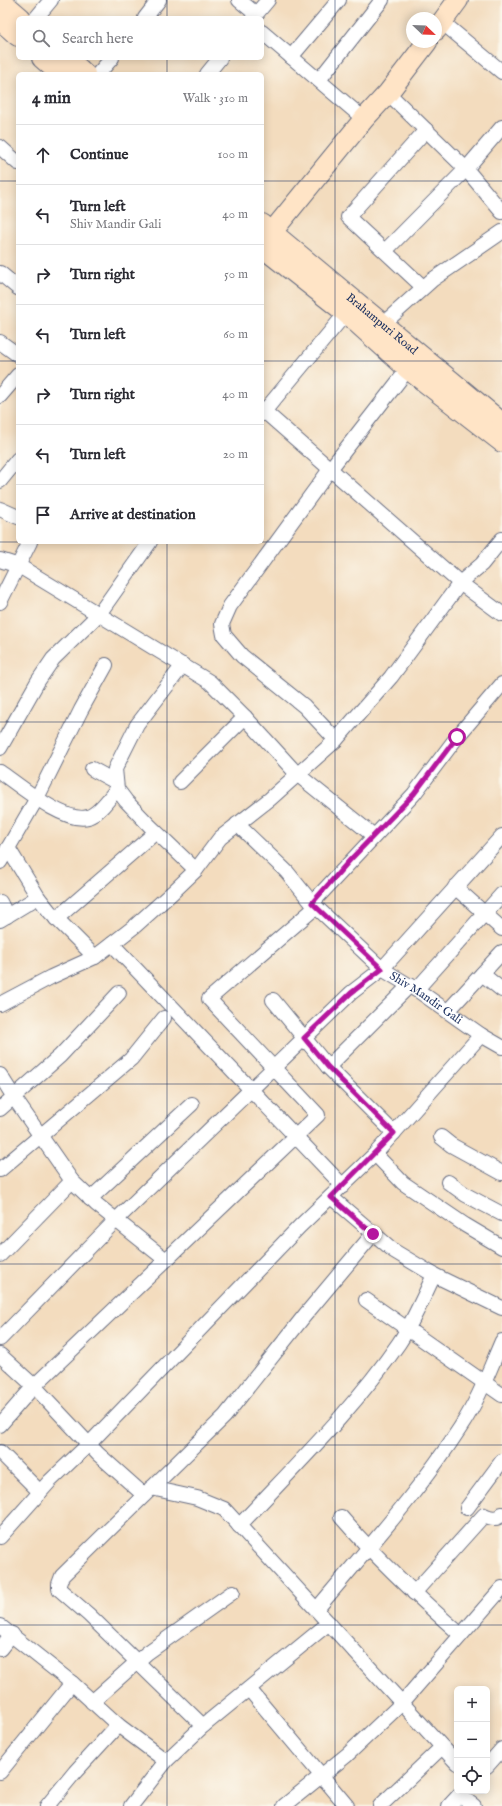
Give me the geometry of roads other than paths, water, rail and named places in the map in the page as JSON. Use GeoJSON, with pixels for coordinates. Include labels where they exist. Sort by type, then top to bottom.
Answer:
{"type":"FeatureCollection","features":[{"type":"Feature","properties":{"kind":"street"},"geometry":{"type":"LineString","coordinates":[[0,0],[19,16]]}},
{"type":"Feature","properties":{"kind":"street"},"geometry":{"type":"LineString","coordinates":[[38,16],[52,0]]}},
{"type":"Feature","properties":{"kind":"street"},"geometry":{"type":"LineString","coordinates":[[146,16],[159,0]]}},
{"type":"Feature","properties":{"kind":"street"},"geometry":{"type":"LineString","coordinates":[[239,0],[254,16],[268,0]]}},
{"type":"Feature","properties":{"kind":"street"},"geometry":{"type":"LineString","coordinates":[[291,57],[339,0]]}},
{"type":"Feature","properties":{"kind":"street"},"geometry":{"type":"LineString","coordinates":[[318,80],[382,0]]}},
{"type":"Feature","properties":{"kind":"street"},"geometry":{"type":"LineString","coordinates":[[442,22],[458,0]]}},
{"type":"Feature","properties":{"kind":"street"},"geometry":{"type":"LineString","coordinates":[[0,20],[16,34]]}},
{"type":"Feature","properties":{"kind":"street"},"geometry":{"type":"LineString","coordinates":[[442,28],[502,72]]}},
{"type":"Feature","properties":{"kind":"street"},"geometry":{"type":"LineString","coordinates":[[264,34],[364,119]]}},
{"type":"Feature","properties":{"kind":"street"},"geometry":{"type":"LineString","coordinates":[[264,236],[388,93],[422,48]]}},
{"type":"Feature","properties":{"kind":"street"},"geometry":{"type":"LineString","coordinates":[[47,60],[71,69]]}},
{"type":"Feature","properties":{"kind":"street"},"geometry":{"type":"LineString","coordinates":[[100,72],[110,60]]}},
{"type":"Feature","properties":{"kind":"street"},"geometry":{"type":"LineString","coordinates":[[209,72],[218,60]]}},
{"type":"Feature","properties":{"kind":"street"},"geometry":{"type":"LineString","coordinates":[[388,93],[466,170],[502,212]]}},
{"type":"Feature","properties":{"kind":"street"},"geometry":{"type":"LineString","coordinates":[[384,251],[466,170],[502,127]]}},
{"type":"Feature","properties":{"kind":"street"},"geometry":{"type":"LineString","coordinates":[[424,287],[348,217],[426,130]]}},
{"type":"Feature","properties":{"kind":"street"},"geometry":{"type":"LineString","coordinates":[[0,147],[16,161]]}},
{"type":"Feature","properties":{"kind":"street"},"geometry":{"type":"LineString","coordinates":[[383,324],[424,287],[502,232]]}},
{"type":"Feature","properties":{"kind":"street","name":"Brahampuri Road"},"geometry":{"type":"LineString","coordinates":[[264,236],[408,369],[502,442]]}},
{"type":"Feature","properties":{"kind":"street","name":"Brahampuri Road"},"geometry":{"type":"LineString","coordinates":[[264,236],[383,324],[502,423]]}},
{"type":"Feature","properties":{"kind":"street"},"geometry":{"type":"LineString","coordinates":[[0,273],[16,286]]}},
{"type":"Feature","properties":{"kind":"street"},"geometry":{"type":"LineString","coordinates":[[264,411],[346,313]]}},
{"type":"Feature","properties":{"kind":"street"},"geometry":{"type":"LineString","coordinates":[[0,342],[16,354]]}},
{"type":"Feature","properties":{"kind":"street"},"geometry":{"type":"LineString","coordinates":[[336,740],[304,706],[242,656],[224,635],[222,624],[230,606],[330,468],[408,369]]}},
{"type":"Feature","properties":{"kind":"street"},"geometry":{"type":"LineString","coordinates":[[0,396],[16,376]]}},
{"type":"Feature","properties":{"kind":"street"},"geometry":{"type":"LineString","coordinates":[[264,413],[330,468],[460,583],[502,614]]}},
{"type":"Feature","properties":{"kind":"street"},"geometry":{"type":"LineString","coordinates":[[0,481],[16,461]]}},
{"type":"Feature","properties":{"kind":"street"},"geometry":{"type":"LineString","coordinates":[[0,509],[16,516]]}},
{"type":"Feature","properties":{"kind":"street"},"geometry":{"type":"LineString","coordinates":[[0,1004],[51,977],[95,957],[135,926],[196,870],[220,838],[270,798],[336,740],[391,677],[460,583],[482,564],[502,539]]}},
{"type":"Feature","properties":{"kind":"street"},"geometry":{"type":"LineString","coordinates":[[0,602],[29,544]]}},
{"type":"Feature","properties":{"kind":"street"},"geometry":{"type":"LineString","coordinates":[[0,748],[38,681],[53,659],[99,614],[149,544]]}},
{"type":"Feature","properties":{"kind":"street"},"geometry":{"type":"LineString","coordinates":[[0,560],[18,566],[62,594],[99,614],[124,631],[210,682],[245,717],[297,774],[374,836]]}},
{"type":"Feature","properties":{"kind":"street"},"geometry":{"type":"LineString","coordinates":[[0,862],[37,798],[106,664]]}},
{"type":"Feature","properties":{"kind":"street"},"geometry":{"type":"LineString","coordinates":[[0,772],[59,812],[77,817],[88,817],[96,812],[116,786],[115,769],[134,730],[183,665]]}},
{"type":"Feature","properties":{"kind":"street"},"geometry":{"type":"LineString","coordinates":[[0,1425],[34,1386],[318,1115],[209,999],[314,905],[374,836],[414,794],[457,737],[502,684]]}},
{"type":"Feature","properties":{"kind":"street"},"geometry":{"type":"LineString","coordinates":[[180,782],[245,717]]}},
{"type":"Feature","properties":{"kind":"street"},"geometry":{"type":"LineString","coordinates":[[92,769],[116,786],[156,832],[196,870]]}},
{"type":"Feature","properties":{"kind":"street","name":"Shiv Mandir Gali"},"geometry":{"type":"LineString","coordinates":[[238,824],[287,872],[314,905],[382,969],[413,988],[481,1035],[502,1047]]}},
{"type":"Feature","properties":{"kind":"street"},"geometry":{"type":"LineString","coordinates":[[56,919],[156,832]]}},
{"type":"Feature","properties":{"kind":"street"},"geometry":{"type":"LineString","coordinates":[[0,1339],[116,1220],[250,1090],[351,993],[382,969],[502,836]]}},
{"type":"Feature","properties":{"kind":"street"},"geometry":{"type":"LineString","coordinates":[[8,848],[38,897],[56,919],[95,957]]}},
{"type":"Feature","properties":{"kind":"street"},"geometry":{"type":"LineString","coordinates":[[455,887],[502,930]]}},
{"type":"Feature","properties":{"kind":"street"},"geometry":{"type":"LineString","coordinates":[[328,1067],[413,988],[502,894]]}},
{"type":"Feature","properties":{"kind":"street"},"geometry":{"type":"LineString","coordinates":[[0,902],[3,918],[38,897]]}},
{"type":"Feature","properties":{"kind":"street"},"geometry":{"type":"LineString","coordinates":[[112,944],[343,1186]]}},
{"type":"Feature","properties":{"kind":"street"},"geometry":{"type":"LineString","coordinates":[[448,1012],[502,952]]}},
{"type":"Feature","properties":{"kind":"street"},"geometry":{"type":"LineString","coordinates":[[482,974],[502,990]]}},
{"type":"Feature","properties":{"kind":"street"},"geometry":{"type":"LineString","coordinates":[[0,1110],[60,1056],[119,993]]}},
{"type":"Feature","properties":{"kind":"street"},"geometry":{"type":"LineString","coordinates":[[273,1000],[328,1067],[394,1133]]}},
{"type":"Feature","properties":{"kind":"street"},"geometry":{"type":"LineString","coordinates":[[0,1170],[131,1059],[164,1018]]}},
{"type":"Feature","properties":{"kind":"street"},"geometry":{"type":"LineString","coordinates":[[0,1537],[40,1492],[89,1444],[294,1232],[375,1154],[481,1035]]}},
{"type":"Feature","properties":{"kind":"street"},"geometry":{"type":"LineString","coordinates":[[0,1075],[72,1181],[116,1220],[166,1260]]}},
{"type":"Feature","properties":{"kind":"street"},"geometry":{"type":"LineString","coordinates":[[90,1198],[192,1104]]}},
{"type":"Feature","properties":{"kind":"street"},"geometry":{"type":"LineString","coordinates":[[441,1137],[451,1145],[502,1173]]}},
{"type":"Feature","properties":{"kind":"street"},"geometry":{"type":"LineString","coordinates":[[375,1154],[402,1183],[465,1225],[502,1247]]}},
{"type":"Feature","properties":{"kind":"street"},"geometry":{"type":"LineString","coordinates":[[0,1255],[72,1181]]}},
{"type":"Feature","properties":{"kind":"street"},"geometry":{"type":"LineString","coordinates":[[448,1182],[466,1195],[502,1214]]}},
{"type":"Feature","properties":{"kind":"street"},"geometry":{"type":"LineString","coordinates":[[331,1197],[394,1251],[434,1276],[502,1308]]}},
{"type":"Feature","properties":{"kind":"street"},"geometry":{"type":"LineString","coordinates":[[203,1726],[89,1615],[59,1589],[59,1584],[62,1576],[225,1416],[305,1315],[373,1234]]}},
{"type":"Feature","properties":{"kind":"street"},"geometry":{"type":"LineString","coordinates":[[239,1526],[348,1408],[400,1342],[434,1276]]}},
{"type":"Feature","properties":{"kind":"street"},"geometry":{"type":"LineString","coordinates":[[366,1300],[406,1330],[485,1382],[502,1395]]}},
{"type":"Feature","properties":{"kind":"street"},"geometry":{"type":"LineString","coordinates":[[317,1609],[418,1488],[456,1434],[485,1382],[502,1341]]}},
{"type":"Feature","properties":{"kind":"street"},"geometry":{"type":"LineString","coordinates":[[0,1355],[34,1386],[89,1444],[147,1492],[197,1498],[224,1509],[317,1609],[401,1704],[454,1760]]}},
{"type":"Feature","properties":{"kind":"street"},"geometry":{"type":"LineString","coordinates":[[0,1452],[40,1492]]}},
{"type":"Feature","properties":{"kind":"street"},"geometry":{"type":"LineString","coordinates":[[466,1508],[502,1461]]}},
{"type":"Feature","properties":{"kind":"street"},"geometry":{"type":"LineString","coordinates":[[414,1593],[484,1516],[492,1518],[499,1517],[502,1514]]}},
{"type":"Feature","properties":{"kind":"street"},"geometry":{"type":"LineString","coordinates":[[341,1517],[368,1548],[414,1593],[461,1635]]}},
{"type":"Feature","properties":{"kind":"street"},"geometry":{"type":"LineString","coordinates":[[284,1806],[347,1755],[401,1704],[502,1588]]}},
{"type":"Feature","properties":{"kind":"street"},"geometry":{"type":"LineString","coordinates":[[92,1702],[147,1653],[233,1592]]}},
{"type":"Feature","properties":{"kind":"street"},"geometry":{"type":"LineString","coordinates":[[131,1806],[166,1761],[203,1726],[329,1623]]}},
{"type":"Feature","properties":{"kind":"street"},"geometry":{"type":"LineString","coordinates":[[0,1626],[72,1682],[118,1725],[166,1761]]}},
{"type":"Feature","properties":{"kind":"street"},"geometry":{"type":"LineString","coordinates":[[0,1649],[12,1634]]}},
{"type":"Feature","properties":{"kind":"street"},"geometry":{"type":"LineString","coordinates":[[0,1772],[72,1682]]}},
{"type":"Feature","properties":{"kind":"street"},"geometry":{"type":"LineString","coordinates":[[249,1689],[320,1776],[347,1806]]}},
{"type":"Feature","properties":{"kind":"street"},"geometry":{"type":"LineString","coordinates":[[47,1806],[75,1772],[118,1725]]}},
{"type":"Feature","properties":{"kind":"street"},"geometry":{"type":"LineString","coordinates":[[380,1806],[442,1747]]}},
{"type":"Feature","properties":{"kind":"street"},"geometry":{"type":"LineString","coordinates":[[490,1763],[502,1749]]}},
{"type":"Feature","properties":{"kind":"street"},"geometry":{"type":"LineString","coordinates":[[449,1806],[460,1794]]}},
{"type":"Feature","properties":{"kind":"street"},"geometry":{"type":"LineString","coordinates":[[462,1794],[474,1806]]}}]}
